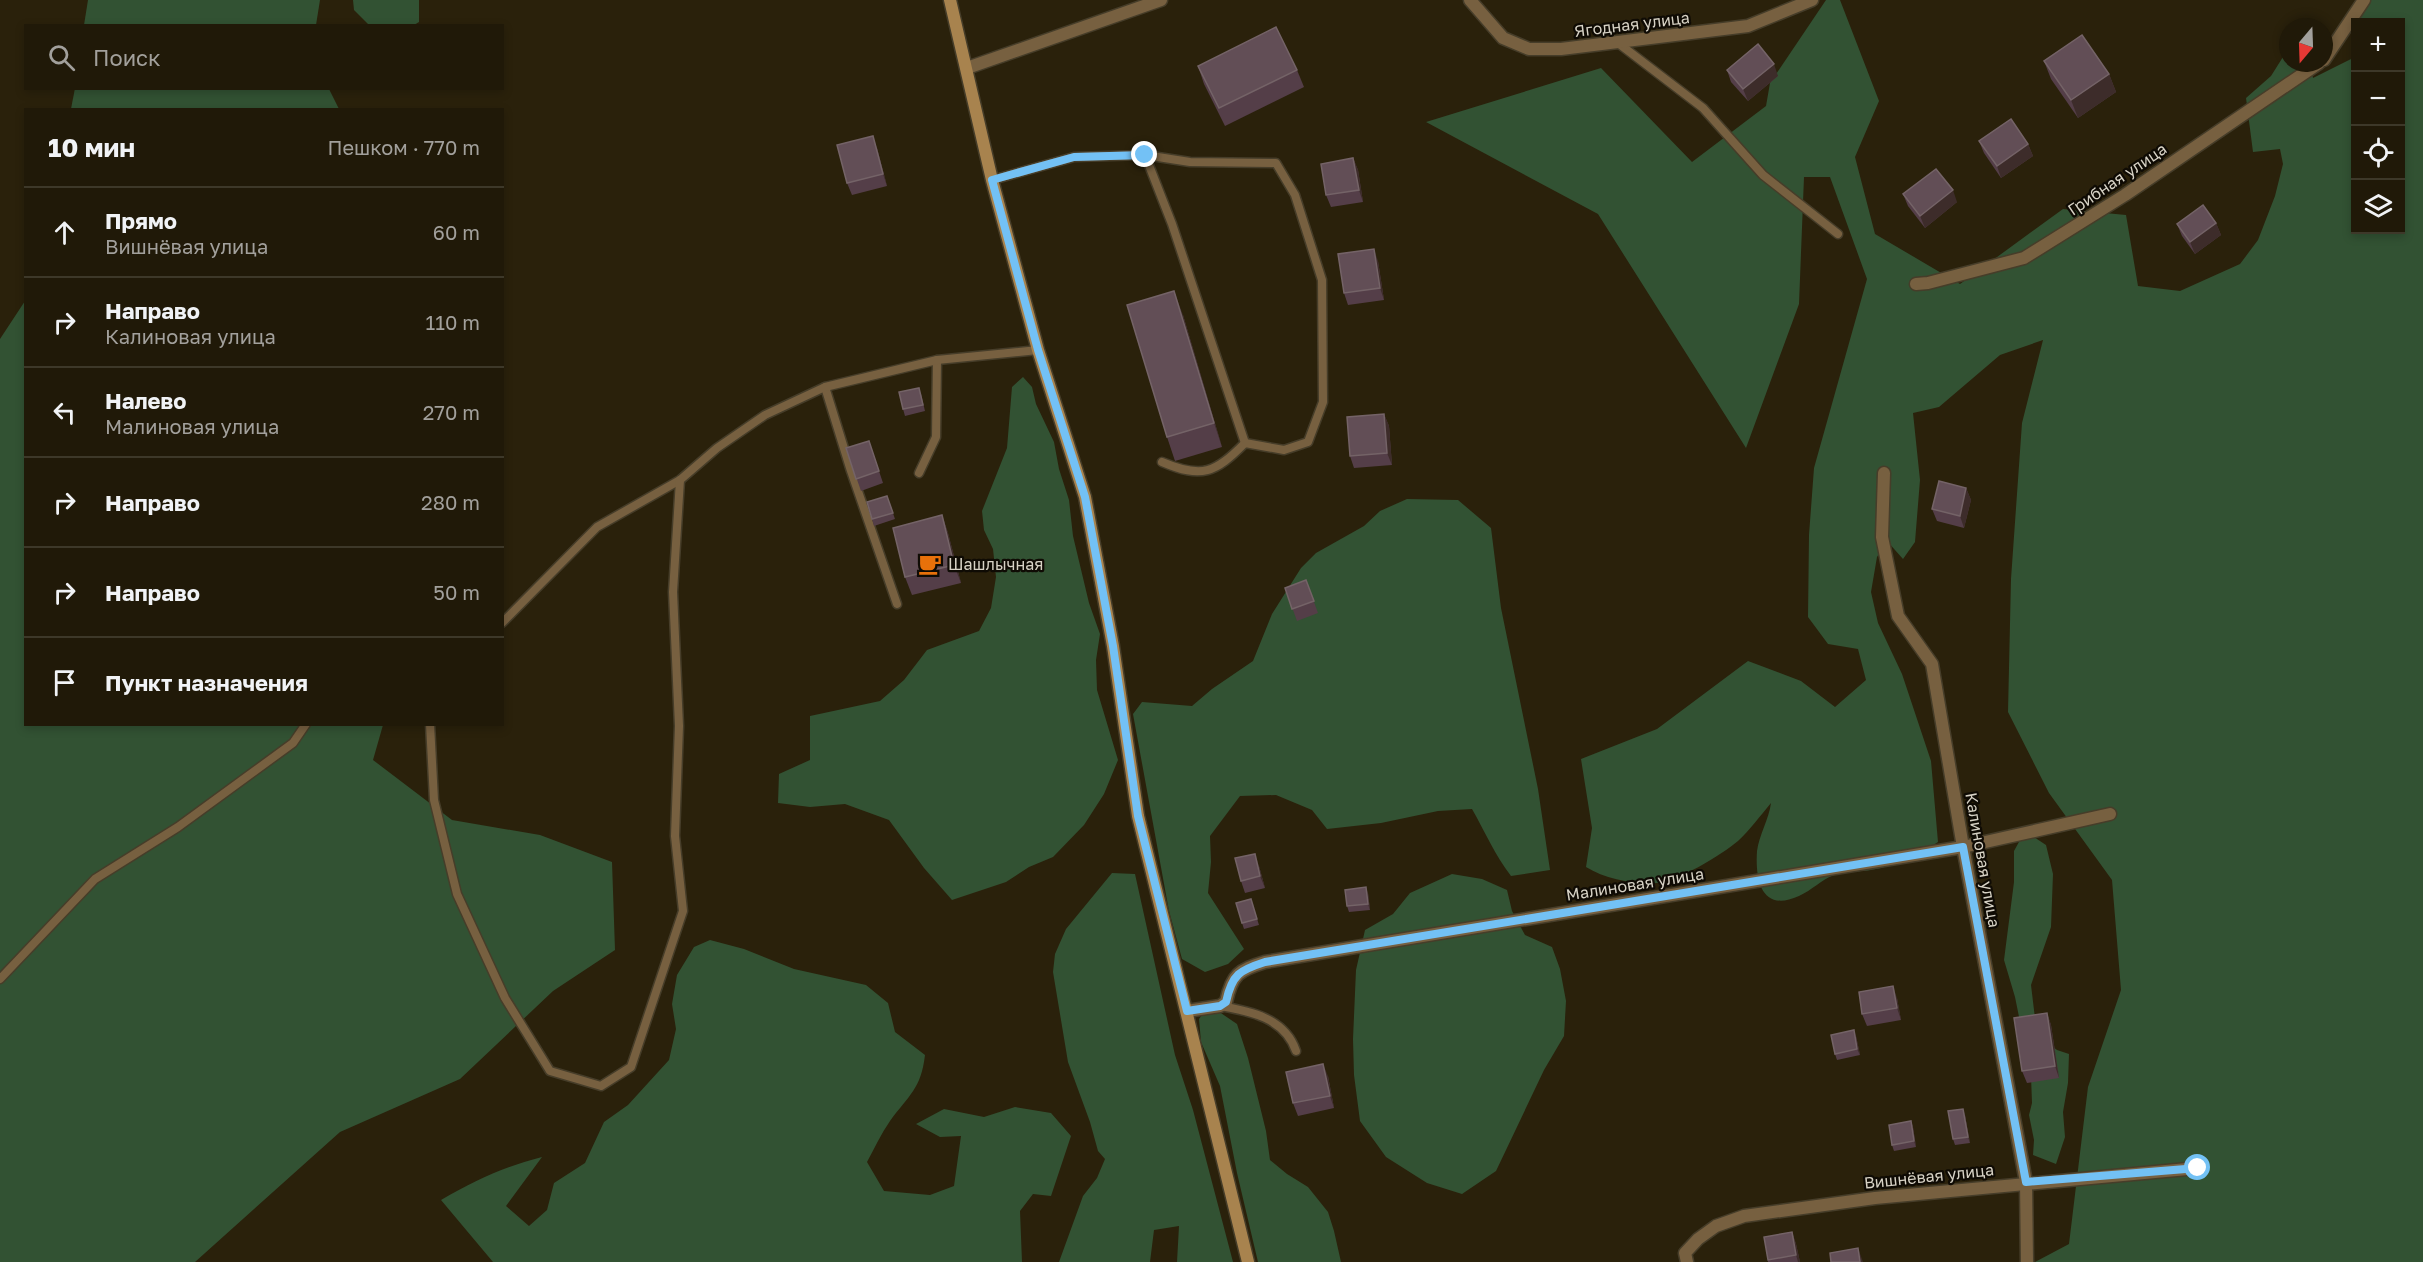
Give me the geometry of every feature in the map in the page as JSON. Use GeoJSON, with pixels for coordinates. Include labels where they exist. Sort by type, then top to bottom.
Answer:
{"type":"FeatureCollection","features":[{"type":"Feature","properties":{"kind":"main road"},"geometry":{"type":"LineString","coordinates":[[950,0],[992,180],[1038,350],[1085,497],[1113,646],[1138,816],[1248,1262]]}},
{"type":"Feature","properties":{"kind":"street"},"geometry":{"type":"LineString","coordinates":[[967,68],[1121,16],[1161,0]]}},
{"type":"Feature","properties":{"kind":"street","name":"Ягодная улица"},"geometry":{"type":"LineString","coordinates":[[1470,0],[1503,38],[1529,49],[1561,50],[1748,26],[1812,0]]}},
{"type":"Feature","properties":{"kind":"street"},"geometry":{"type":"LineString","coordinates":[[2333,46],[2364,0]]}},
{"type":"Feature","properties":{"kind":"street","name":"Грибная улица"},"geometry":{"type":"LineString","coordinates":[[1916,284],[1928,283],[2024,258],[2125,195],[2306,72]]}},
{"type":"Feature","properties":{"kind":"street","name":"Калиновая улица"},"geometry":{"type":"LineString","coordinates":[[1884,473],[1882,537],[1898,616],[1932,664],[1963,847],[2026,1182],[2027,1262]]}},
{"type":"Feature","properties":{"kind":"street","name":"Малиновая улица"},"geometry":{"type":"LineString","coordinates":[[1220,1006],[1226,1002],[1229,988],[1242,969],[1265,962],[1963,847],[2110,814]]}},
{"type":"Feature","properties":{"kind":"street"},"geometry":{"type":"LineString","coordinates":[[1187,1011],[1220,1006]]}},
{"type":"Feature","properties":{"kind":"street","name":"Вишнёвая улица"},"geometry":{"type":"LineString","coordinates":[[1687,1262],[1685,1253],[1698,1239],[1716,1226],[1744,1216],[1875,1198],[2026,1182],[2198,1168]]}},
{"type":"Feature","properties":{"kind":"lane"},"geometry":{"type":"LineString","coordinates":[[1618,43],[1703,108],[1763,175],[1838,234]]}},
{"type":"Feature","properties":{"kind":"lane"},"geometry":{"type":"LineString","coordinates":[[992,180],[1074,157],[1145,155],[1190,162],[1276,163],[1295,195],[1322,280],[1323,402],[1308,442],[1284,450],[1245,443]]}},
{"type":"Feature","properties":{"kind":"lane"},"geometry":{"type":"LineString","coordinates":[[1145,155],[1172,224],[1245,443]]}},
{"type":"Feature","properties":{"kind":"lane"},"geometry":{"type":"LineString","coordinates":[[504,621],[597,527],[680,480],[717,448],[765,415],[825,387],[938,360],[1038,350]]}},
{"type":"Feature","properties":{"kind":"lane"},"geometry":{"type":"LineString","coordinates":[[919,472],[936,437],[938,360]]}},
{"type":"Feature","properties":{"kind":"lane"},"geometry":{"type":"LineString","coordinates":[[825,387],[897,604]]}},
{"type":"Feature","properties":{"kind":"lane"},"geometry":{"type":"LineString","coordinates":[[1162,462],[1185,472],[1209,470],[1225,463],[1245,443]]}},
{"type":"Feature","properties":{"kind":"lane"},"geometry":{"type":"LineString","coordinates":[[430,726],[434,800],[457,894],[500,988],[550,1071],[601,1086],[630,1067],[683,911],[675,836],[679,726],[673,592],[680,480]]}},
{"type":"Feature","properties":{"kind":"lane"},"geometry":{"type":"LineString","coordinates":[[0,979],[94,879],[178,827],[293,743],[305,726]]}},
{"type":"Feature","properties":{"kind":"lane"},"geometry":{"type":"LineString","coordinates":[[1220,1006],[1266,1017],[1287,1035],[1294,1043],[1296,1051]]}},
{"type":"Feature","properties":{"kind":"green space"},"geometry":{"type":"Polygon","coordinates":[[[88,0],[320,0],[316,24],[84,24],[88,0]]]}},
{"type":"Feature","properties":{"kind":"green space"},"geometry":{"type":"Polygon","coordinates":[[[353,0],[419,0],[419,22],[416,24],[368,24],[354,10],[353,0]]]}},
{"type":"Feature","properties":{"kind":"green space"},"geometry":{"type":"Polygon","coordinates":[[[1826,0],[1840,0],[1879,101],[1855,157],[1875,234],[1960,284],[2063,209],[2126,215],[2138,286],[2180,291],[2240,264],[2258,240],[2275,196],[2283,164],[2280,149],[2253,152],[2246,98],[2271,76],[2279,63],[2279,72],[2312,72],[2313,78],[2325,72],[2333,72],[2333,68],[2351,59],[2351,234],[2405,234],[2405,18],[2361,18],[2362,7],[2370,0],[2423,0],[2423,1262],[2035,1262],[2069,1244],[2088,1087],[2121,990],[2112,880],[2049,793],[2008,712],[2011,579],[2022,423],[2043,340],[2000,355],[1939,407],[1913,413],[1920,480],[1915,542],[1903,559],[1887,541],[1877,557],[1871,592],[1878,623],[1902,674],[1931,761],[1938,842],[1897,863],[1871,870],[1834,875],[1799,896],[1777,900],[1769,897],[1763,891],[1757,862],[1758,845],[1771,803],[1731,847],[1699,867],[1665,882],[1629,882],[1610,878],[1586,867],[1592,828],[1581,759],[1657,729],[1748,661],[1801,681],[1835,707],[1866,680],[1858,649],[1828,644],[1808,617],[1809,535],[1814,468],[1867,279],[1830,177],[1804,177],[1799,304],[1746,448],[1598,214],[1426,122],[1601,68],[1692,162],[1766,106],[1770,83],[1826,0]]]}},
{"type":"Feature","properties":{"kind":"green space"},"geometry":{"type":"Polygon","coordinates":[[[75,90],[330,90],[338,108],[71,108],[75,90]]]}},
{"type":"Feature","properties":{"kind":"green space"},"geometry":{"type":"Polygon","coordinates":[[[24,303],[24,726],[383,726],[373,760],[452,820],[540,835],[612,862],[615,950],[553,991],[460,1079],[340,1132],[195,1262],[0,1262],[0,339],[24,303]]]}},
{"type":"Feature","properties":{"kind":"green space"},"geometry":{"type":"Polygon","coordinates":[[[1023,377],[1032,387],[1036,404],[1054,442],[1059,469],[1069,500],[1073,536],[1089,603],[1100,634],[1096,660],[1097,690],[1118,760],[1104,794],[1084,825],[1053,857],[1029,867],[1006,882],[952,900],[924,868],[889,820],[845,804],[810,807],[778,803],[779,774],[810,760],[810,716],[880,701],[904,680],[927,650],[979,631],[991,608],[996,577],[993,549],[984,530],[982,511],[1007,448],[1012,387],[1023,377]]]}},
{"type":"Feature","properties":{"kind":"green space"},"geometry":{"type":"Polygon","coordinates":[[[1407,499],[1458,500],[1491,528],[1501,608],[1538,789],[1550,870],[1511,876],[1472,809],[1438,811],[1381,823],[1327,829],[1312,810],[1276,795],[1240,796],[1210,836],[1211,862],[1208,893],[1244,949],[1228,964],[1205,972],[1182,959],[1169,911],[1133,714],[1142,702],[1192,706],[1212,689],[1253,661],[1272,614],[1301,568],[1316,553],[1364,526],[1380,511],[1407,499]]]}},
{"type":"Feature","properties":{"kind":"green space"},"geometry":{"type":"Polygon","coordinates":[[[2025,831],[2046,845],[2053,874],[2051,927],[2031,985],[2037,1035],[2057,1050],[2069,1054],[2068,1083],[2063,1112],[2065,1137],[2056,1164],[2033,1155],[2034,1140],[2029,1115],[2032,1103],[2031,1076],[2015,997],[2004,960],[2014,882],[2014,851],[2025,831]]]}},
{"type":"Feature","properties":{"kind":"green space"},"geometry":{"type":"Polygon","coordinates":[[[1112,873],[1135,874],[1175,1055],[1193,1110],[1233,1262],[1177,1262],[1179,1226],[1154,1230],[1150,1262],[1059,1262],[1083,1196],[1097,1178],[1105,1159],[1098,1151],[1068,1062],[1053,972],[1055,954],[1066,929],[1112,873]]]}},
{"type":"Feature","properties":{"kind":"green space"},"geometry":{"type":"Polygon","coordinates":[[[1452,874],[1482,879],[1507,890],[1512,911],[1525,935],[1552,947],[1560,969],[1566,1001],[1564,1036],[1544,1070],[1496,1171],[1462,1194],[1427,1183],[1386,1157],[1360,1121],[1354,1075],[1356,970],[1365,930],[1393,914],[1410,893],[1452,874]]]}},
{"type":"Feature","properties":{"kind":"green space"},"geometry":{"type":"Polygon","coordinates":[[[710,940],[744,949],[794,969],[866,985],[888,1003],[895,1032],[925,1055],[917,1084],[887,1126],[867,1162],[884,1191],[930,1195],[954,1186],[961,1136],[940,1137],[916,1124],[944,1109],[984,1117],[1015,1107],[1051,1113],[1071,1136],[1051,1196],[1033,1194],[1020,1211],[1022,1262],[493,1262],[441,1200],[490,1175],[542,1157],[506,1206],[529,1226],[547,1210],[554,1183],[585,1163],[604,1122],[628,1105],[669,1060],[676,1029],[672,1004],[677,975],[694,947],[710,940]]]}},
{"type":"Feature","properties":{"kind":"green space"},"geometry":{"type":"Polygon","coordinates":[[[1209,1005],[1237,1024],[1266,1131],[1270,1160],[1308,1187],[1328,1212],[1341,1262],[1258,1262],[1220,1086],[1201,1042],[1199,1019],[1209,1005]]]}},
{"type":"Feature","properties":{"kind":"building"},"geometry":{"type":"Polygon","coordinates":[[[1276,27],[1297,70],[1219,108],[1198,66],[1276,27]]]}},
{"type":"Feature","properties":{"kind":"building"},"geometry":{"type":"Polygon","coordinates":[[[2082,35],[2109,74],[2071,100],[2044,61],[2082,35]]]}},
{"type":"Feature","properties":{"kind":"building"},"geometry":{"type":"Polygon","coordinates":[[[1758,44],[1774,64],[1743,89],[1727,70],[1758,44]]]}},
{"type":"Feature","properties":{"kind":"building"},"geometry":{"type":"Polygon","coordinates":[[[2011,119],[2028,144],[1997,166],[1979,141],[2011,119]]]}},
{"type":"Feature","properties":{"kind":"building"},"geometry":{"type":"Polygon","coordinates":[[[873,136],[883,174],[847,183],[837,145],[873,136]]]}},
{"type":"Feature","properties":{"kind":"building"},"geometry":{"type":"Polygon","coordinates":[[[1353,158],[1359,190],[1326,195],[1321,164],[1353,158]]]}},
{"type":"Feature","properties":{"kind":"building"},"geometry":{"type":"Polygon","coordinates":[[[1936,169],[1953,190],[1920,216],[1903,194],[1936,169]]]}},
{"type":"Feature","properties":{"kind":"building"},"geometry":{"type":"Polygon","coordinates":[[[2203,205],[2216,223],[2190,242],[2177,224],[2203,205]]]}},
{"type":"Feature","properties":{"kind":"building"},"geometry":{"type":"Polygon","coordinates":[[[1374,249],[1380,288],[1344,293],[1338,254],[1374,249]]]}},
{"type":"Feature","properties":{"kind":"building"},"geometry":{"type":"Polygon","coordinates":[[[1174,291],[1214,423],[1167,437],[1127,305],[1174,291]]]}},
{"type":"Feature","properties":{"kind":"building"},"geometry":{"type":"Polygon","coordinates":[[[919,388],[923,405],[903,409],[899,392],[919,388]]]}},
{"type":"Feature","properties":{"kind":"building"},"geometry":{"type":"Polygon","coordinates":[[[1384,414],[1387,453],[1350,456],[1347,417],[1384,414]]]}},
{"type":"Feature","properties":{"kind":"building"},"geometry":{"type":"Polygon","coordinates":[[[869,441],[879,471],[856,479],[846,448],[869,441]]]}},
{"type":"Feature","properties":{"kind":"building"},"geometry":{"type":"Polygon","coordinates":[[[1939,481],[1966,488],[1960,516],[1932,509],[1939,481]]]}},
{"type":"Feature","properties":{"kind":"building"},"geometry":{"type":"Polygon","coordinates":[[[887,496],[893,513],[872,519],[867,502],[887,496]]]}},
{"type":"Feature","properties":{"kind":"building","name":"Шашлычная"},"geometry":{"type":"Polygon","coordinates":[[[942,515],[954,565],[905,577],[893,528],[942,515]]]}},
{"type":"Feature","properties":{"kind":"building"},"geometry":{"type":"Polygon","coordinates":[[[1306,580],[1314,601],[1292,609],[1285,588],[1306,580]]]}},
{"type":"Feature","properties":{"kind":"building"},"geometry":{"type":"Polygon","coordinates":[[[1255,854],[1260,876],[1241,881],[1235,858],[1255,854]]]}},
{"type":"Feature","properties":{"kind":"building"},"geometry":{"type":"Polygon","coordinates":[[[1366,887],[1368,904],[1347,906],[1345,890],[1366,887]]]}},
{"type":"Feature","properties":{"kind":"building"},"geometry":{"type":"Polygon","coordinates":[[[1251,899],[1257,919],[1242,923],[1236,903],[1251,899]]]}},
{"type":"Feature","properties":{"kind":"building"},"geometry":{"type":"Polygon","coordinates":[[[1893,986],[1897,1008],[1862,1014],[1859,992],[1893,986]]]}},
{"type":"Feature","properties":{"kind":"building"},"geometry":{"type":"Polygon","coordinates":[[[2047,1013],[2055,1066],[2022,1071],[2014,1018],[2047,1013]]]}},
{"type":"Feature","properties":{"kind":"building"},"geometry":{"type":"Polygon","coordinates":[[[1854,1030],[1857,1049],[1835,1054],[1831,1035],[1854,1030]]]}},
{"type":"Feature","properties":{"kind":"building"},"geometry":{"type":"Polygon","coordinates":[[[1323,1064],[1330,1096],[1293,1103],[1286,1072],[1323,1064]]]}},
{"type":"Feature","properties":{"kind":"building"},"geometry":{"type":"Polygon","coordinates":[[[1963,1109],[1968,1137],[1953,1139],[1948,1111],[1963,1109]]]}},
{"type":"Feature","properties":{"kind":"building"},"geometry":{"type":"Polygon","coordinates":[[[1911,1121],[1914,1141],[1892,1145],[1889,1125],[1911,1121]]]}},
{"type":"Feature","properties":{"kind":"building"},"geometry":{"type":"Polygon","coordinates":[[[1792,1232],[1796,1255],[1768,1260],[1764,1237],[1792,1232]]]}},
{"type":"Feature","properties":{"kind":"building"},"geometry":{"type":"Polygon","coordinates":[[[1858,1248],[1860,1262],[1831,1262],[1830,1253],[1858,1248]]]}},
{"type":"Feature","properties":{"kind":"place","name":"Шашлычная"},"geometry":{"type":"Point","coordinates":[930,564]}},
{"type":"Feature","properties":{"kind":"route"},"geometry":{"type":"LineString","coordinates":[[1145,155],[1074,157],[992,180],[1038,350],[1085,497],[1113,646],[1138,816],[1187,1011],[1220,1006],[1226,1002],[1229,988],[1242,969],[1265,962],[1963,847],[2026,1182],[2198,1168]]}}]}
